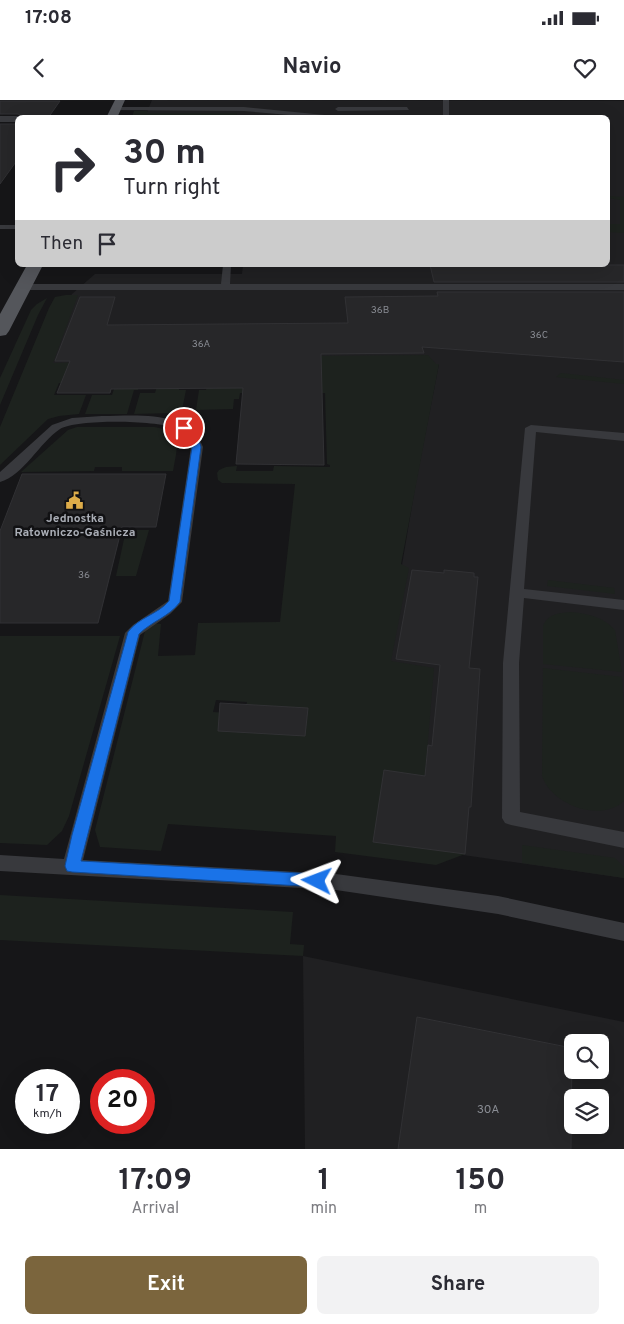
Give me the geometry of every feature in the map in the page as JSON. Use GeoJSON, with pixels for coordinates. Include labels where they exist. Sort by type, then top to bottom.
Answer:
{"type":"FeatureCollection","features":[{"type":"Feature","properties":{"kind":"main road"},"geometry":{"type":"LineString","coordinates":[[0,331],[6,306],[23,287],[34,267]]}},
{"type":"Feature","properties":{"kind":"street"},"geometry":{"type":"LineString","coordinates":[[0,119],[15,119]]}},
{"type":"Feature","properties":{"kind":"lane"},"geometry":{"type":"LineString","coordinates":[[446,100],[446,115]]}},
{"type":"Feature","properties":{"kind":"lane"},"geometry":{"type":"LineString","coordinates":[[115,109],[407,110]]}},
{"type":"Feature","properties":{"kind":"lane"},"geometry":{"type":"LineString","coordinates":[[244,109],[316,115]]}},
{"type":"Feature","properties":{"kind":"lane"},"geometry":{"type":"LineString","coordinates":[[0,228],[15,227]]}},
{"type":"Feature","properties":{"kind":"lane"},"geometry":{"type":"LineString","coordinates":[[225,287],[228,267]]}},
{"type":"Feature","properties":{"kind":"lane"},"geometry":{"type":"LineString","coordinates":[[23,287],[624,287]]}},
{"type":"Feature","properties":{"kind":"lane"},"geometry":{"type":"LineString","coordinates":[[0,478],[57,427],[71,421],[129,420],[169,422],[184,428],[195,440],[197,447],[174,602],[167,611],[143,623],[134,632],[72,866]]}},
{"type":"Feature","properties":{"kind":"lane"},"geometry":{"type":"LineString","coordinates":[[624,437],[531,428],[511,663],[511,818],[624,840]]}},
{"type":"Feature","properties":{"kind":"lane"},"geometry":{"type":"LineString","coordinates":[[517,593],[624,605]]}},
{"type":"Feature","properties":{"kind":"lane"},"geometry":{"type":"LineString","coordinates":[[0,863],[336,882],[498,905],[624,932]]}},
{"type":"Feature","properties":{"kind":"shaded area"},"geometry":{"type":"Polygon","coordinates":[[[152,100],[624,101],[624,878],[373,842],[380,696],[416,482],[439,364],[39,368],[72,294],[95,274],[242,274],[243,267],[610,267],[610,115],[146,115],[152,100]]]}},
{"type":"Feature","properties":{"kind":"shaded area"},"geometry":{"type":"Polygon","coordinates":[[[134,111],[147,111],[147,113],[237,113],[237,115],[133,115],[134,111]]]}},
{"type":"Feature","properties":{"kind":"shaded area"},"geometry":{"type":"Polygon","coordinates":[[[610,196],[624,197],[624,233],[610,232],[610,224],[620,224],[620,200],[610,198],[610,196]]]}},
{"type":"Feature","properties":{"kind":"shaded area"},"geometry":{"type":"Polygon","coordinates":[[[78,295],[53,363],[98,362],[99,358],[428,355],[436,364],[439,364],[401,564],[409,568],[391,661],[434,668],[425,776],[384,771],[373,842],[465,854],[436,865],[335,852],[336,836],[168,824],[161,851],[100,847],[95,830],[145,631],[152,623],[161,624],[158,656],[195,655],[198,623],[280,622],[295,484],[222,483],[218,480],[217,473],[226,467],[237,466],[236,471],[273,471],[274,466],[330,467],[327,464],[325,393],[240,393],[239,399],[234,399],[233,409],[196,410],[199,390],[206,390],[209,374],[182,374],[179,390],[186,390],[182,410],[174,413],[134,414],[140,393],[155,393],[157,386],[139,386],[138,390],[134,390],[127,414],[85,414],[92,395],[112,395],[116,383],[59,383],[54,395],[86,395],[79,414],[48,419],[0,465],[0,427],[55,297],[78,295]],[[216,700],[213,712],[244,714],[247,702],[216,700]]]}},
{"type":"Feature","properties":{"kind":"shaded area"},"geometry":{"type":"Polygon","coordinates":[[[47,298],[0,405],[0,378],[31,310],[47,298]]]}},
{"type":"Feature","properties":{"kind":"shaded area"},"geometry":{"type":"Polygon","coordinates":[[[561,373],[624,380],[624,384],[556,377],[561,373]]]}},
{"type":"Feature","properties":{"kind":"shaded area"},"geometry":{"type":"Polygon","coordinates":[[[77,427],[154,427],[164,429],[174,437],[176,442],[177,448],[173,471],[122,471],[122,467],[95,467],[94,471],[21,472],[68,430],[77,427]]]}},
{"type":"Feature","properties":{"kind":"shaded area"},"geometry":{"type":"Polygon","coordinates":[[[126,530],[149,530],[136,576],[116,576],[126,530]]]}},
{"type":"Feature","properties":{"kind":"shaded area"},"geometry":{"type":"Polygon","coordinates":[[[548,580],[614,588],[615,594],[547,586],[548,580]]]}},
{"type":"Feature","properties":{"kind":"shaded area"},"geometry":{"type":"Polygon","coordinates":[[[570,612],[594,616],[615,630],[622,672],[543,664],[543,626],[545,622],[558,614],[570,612]]]}},
{"type":"Feature","properties":{"kind":"shaded area"},"geometry":{"type":"Polygon","coordinates":[[[0,636],[120,636],[69,816],[62,831],[47,845],[0,843],[0,636]]]}},
{"type":"Feature","properties":{"kind":"shaded area"},"geometry":{"type":"Polygon","coordinates":[[[543,668],[622,677],[624,801],[614,807],[602,810],[578,808],[556,795],[547,786],[542,776],[543,668]]]}},
{"type":"Feature","properties":{"kind":"shaded area"},"geometry":{"type":"Polygon","coordinates":[[[522,845],[615,858],[624,867],[624,878],[522,863],[522,845]]]}},
{"type":"Feature","properties":{"kind":"shaded area"},"geometry":{"type":"Polygon","coordinates":[[[0,895],[293,912],[290,944],[304,945],[303,956],[0,940],[0,895]]]}},
{"type":"Feature","properties":{"kind":"shaded area"},"geometry":{"type":"Polygon","coordinates":[[[303,956],[624,1022],[624,1149],[305,1149],[303,956]]]}},
{"type":"Feature","properties":{"kind":"building"},"geometry":{"type":"Polygon","coordinates":[[[0,101],[60,101],[50,115],[0,114],[0,101]]]}},
{"type":"Feature","properties":{"kind":"building"},"geometry":{"type":"Polygon","coordinates":[[[0,124],[15,124],[15,163],[0,184],[0,124]]]}},
{"type":"Feature","properties":{"kind":"building"},"geometry":{"type":"Polygon","coordinates":[[[610,265],[624,265],[624,282],[434,282],[430,267],[610,267],[610,265]]]}},
{"type":"Feature","properties":{"kind":"building"},"geometry":{"type":"Polygon","coordinates":[[[437,292],[624,292],[624,362],[422,347],[424,353],[321,354],[324,465],[236,464],[243,388],[111,389],[110,393],[57,393],[70,361],[55,361],[80,297],[115,297],[107,325],[348,323],[345,297],[438,296],[437,292]]]}},
{"type":"Feature","properties":{"kind":"building"},"geometry":{"type":"Polygon","coordinates":[[[22,474],[166,474],[156,527],[122,527],[98,623],[0,623],[0,531],[22,474]]]}},
{"type":"Feature","properties":{"kind":"building"},"geometry":{"type":"Polygon","coordinates":[[[412,570],[444,573],[444,570],[474,573],[474,577],[478,577],[469,668],[480,669],[471,807],[469,807],[465,854],[373,842],[384,770],[425,776],[428,745],[432,746],[440,665],[396,659],[412,570]]]}},
{"type":"Feature","properties":{"kind":"building"},"geometry":{"type":"Polygon","coordinates":[[[220,703],[308,708],[305,736],[218,731],[220,703]]]}},
{"type":"Feature","properties":{"kind":"building"},"geometry":{"type":"Polygon","coordinates":[[[417,1017],[564,1046],[564,1079],[572,1079],[572,1089],[564,1089],[564,1134],[571,1134],[571,1149],[398,1149],[417,1017]]]}},
{"type":"Feature","properties":{"kind":"place","name":"Jednostka Ratowniczo-Gaśnicza"},"geometry":{"type":"Point","coordinates":[75,500]}},
{"type":"Feature","properties":{"kind":"route"},"geometry":{"type":"LineString","coordinates":[[184,428],[195,440],[197,447],[174,602],[167,611],[143,623],[134,632],[72,866],[317,881]]}}]}
